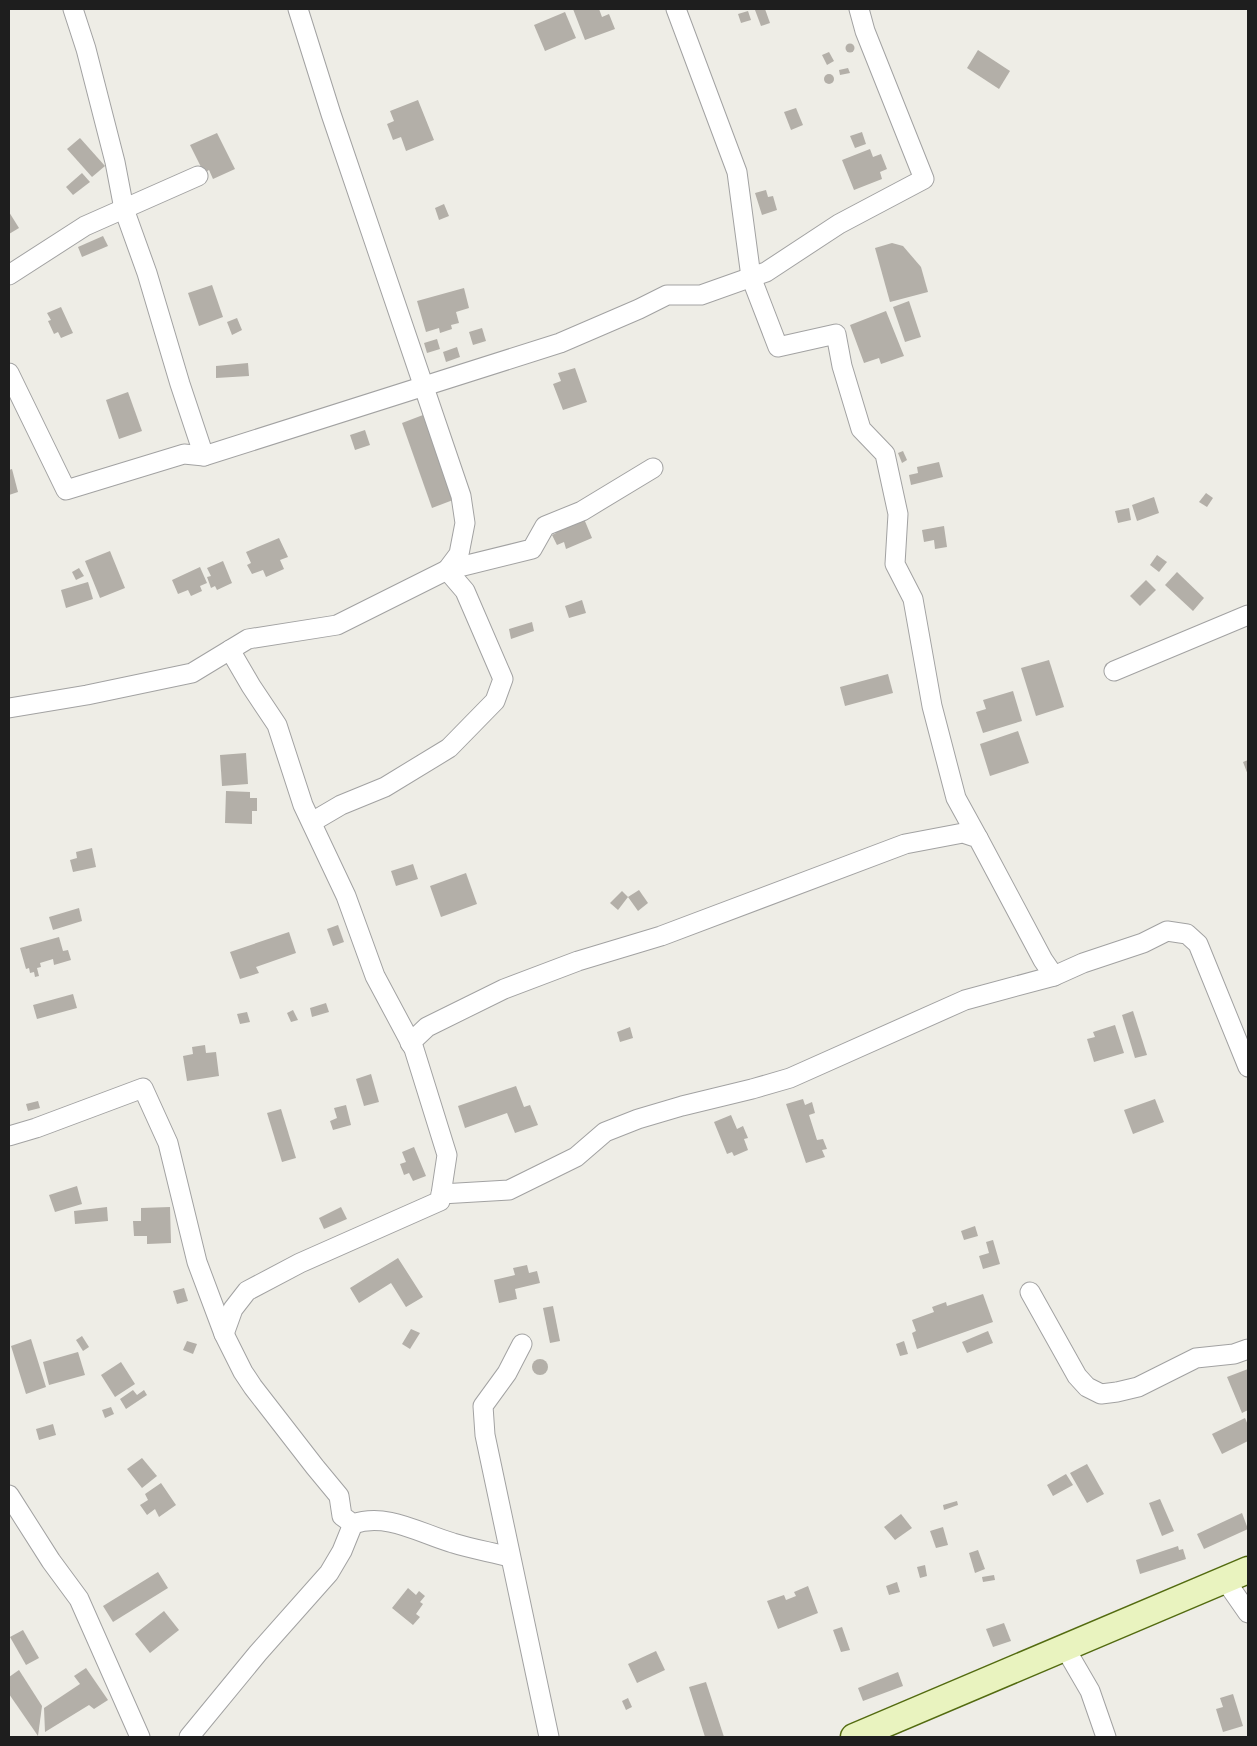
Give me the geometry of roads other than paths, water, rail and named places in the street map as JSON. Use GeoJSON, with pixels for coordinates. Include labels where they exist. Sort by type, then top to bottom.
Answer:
{"type":"FeatureCollection","features":[{"type":"Feature","properties":{"kind":"street"},"geometry":{"type":"LineString","coordinates":[[73,9],[86,50],[115,162],[124,209],[147,273],[180,384],[204,456]]}},
{"type":"Feature","properties":{"kind":"street"},"geometry":{"type":"LineString","coordinates":[[298,9],[334,123],[461,496],[465,523],[459,554],[447,570]]}},
{"type":"Feature","properties":{"kind":"street"},"geometry":{"type":"LineString","coordinates":[[676,9],[737,172],[751,277],[778,347],[836,334],[842,366],[861,429],[885,454],[898,514],[895,564],[913,598],[932,706],[956,798],[1043,960],[1054,976]]}},
{"type":"Feature","properties":{"kind":"street"},"geometry":{"type":"LineString","coordinates":[[9,373],[66,490],[184,454],[204,456],[560,343],[667,295],[701,295],[766,272],[839,224],[924,179],[865,31],[860,9]]}},
{"type":"Feature","properties":{"kind":"street"},"geometry":{"type":"LineString","coordinates":[[9,275],[84,226],[198,176]]}},
{"type":"Feature","properties":{"kind":"street"},"geometry":{"type":"LineString","coordinates":[[9,708],[87,695],[192,673],[248,640],[338,625],[447,570],[532,549],[546,526],[582,511],[653,468]]}},
{"type":"Feature","properties":{"kind":"street"},"geometry":{"type":"LineString","coordinates":[[312,822],[341,805],[385,787],[449,748],[495,701],[503,679],[465,591],[447,570]]}},
{"type":"Feature","properties":{"kind":"street"},"geometry":{"type":"LineString","coordinates":[[1114,672],[1248,616]]}},
{"type":"Feature","properties":{"kind":"street"},"geometry":{"type":"LineString","coordinates":[[224,1334],[233,1309],[247,1291],[300,1263],[440,1201],[447,1155],[427,1089],[410,1043],[375,976],[346,896],[303,805],[277,725],[250,686],[230,650]]}},
{"type":"Feature","properties":{"kind":"street"},"geometry":{"type":"LineString","coordinates":[[410,1043],[427,1027],[504,989],[578,961],[661,936],[905,844],[963,833],[978,838]]}},
{"type":"Feature","properties":{"kind":"street"},"geometry":{"type":"LineString","coordinates":[[441,1194],[509,1190],[576,1157],[605,1132],[638,1119],[682,1106],[752,1090],[790,1078],[965,1000],[1054,976],[1083,963],[1143,943],[1167,931],[1187,934],[1198,944],[1248,1067]]}},
{"type":"Feature","properties":{"kind":"street"},"geometry":{"type":"LineString","coordinates":[[9,1136],[36,1128],[143,1088],[168,1142],[197,1262],[224,1334],[243,1372],[253,1387],[339,1496],[342,1516],[353,1524]]}},
{"type":"Feature","properties":{"kind":"street"},"geometry":{"type":"LineString","coordinates":[[1030,1292],[1077,1376],[1087,1387],[1101,1394],[1138,1387],[1196,1358],[1234,1354],[1248,1349]]}},
{"type":"Feature","properties":{"kind":"street"},"geometry":{"type":"LineString","coordinates":[[522,1344],[507,1373],[483,1406],[485,1435],[549,1737]]}},
{"type":"Feature","properties":{"kind":"street"},"geometry":{"type":"LineString","coordinates":[[9,1495],[51,1561],[80,1599],[140,1737]]}},
{"type":"Feature","properties":{"kind":"street"},"geometry":{"type":"LineString","coordinates":[[189,1737],[258,1653],[329,1573],[342,1551],[353,1524],[366,1519],[406,1525],[452,1543],[510,1557]]}},
{"type":"Feature","properties":{"kind":"street"},"geometry":{"type":"LineString","coordinates":[[854,1737],[1237,1575],[1248,1613]]}},
{"type":"Feature","properties":{"kind":"street"},"geometry":{"type":"LineString","coordinates":[[1065,1648],[1090,1691],[1106,1737]]}}]}
